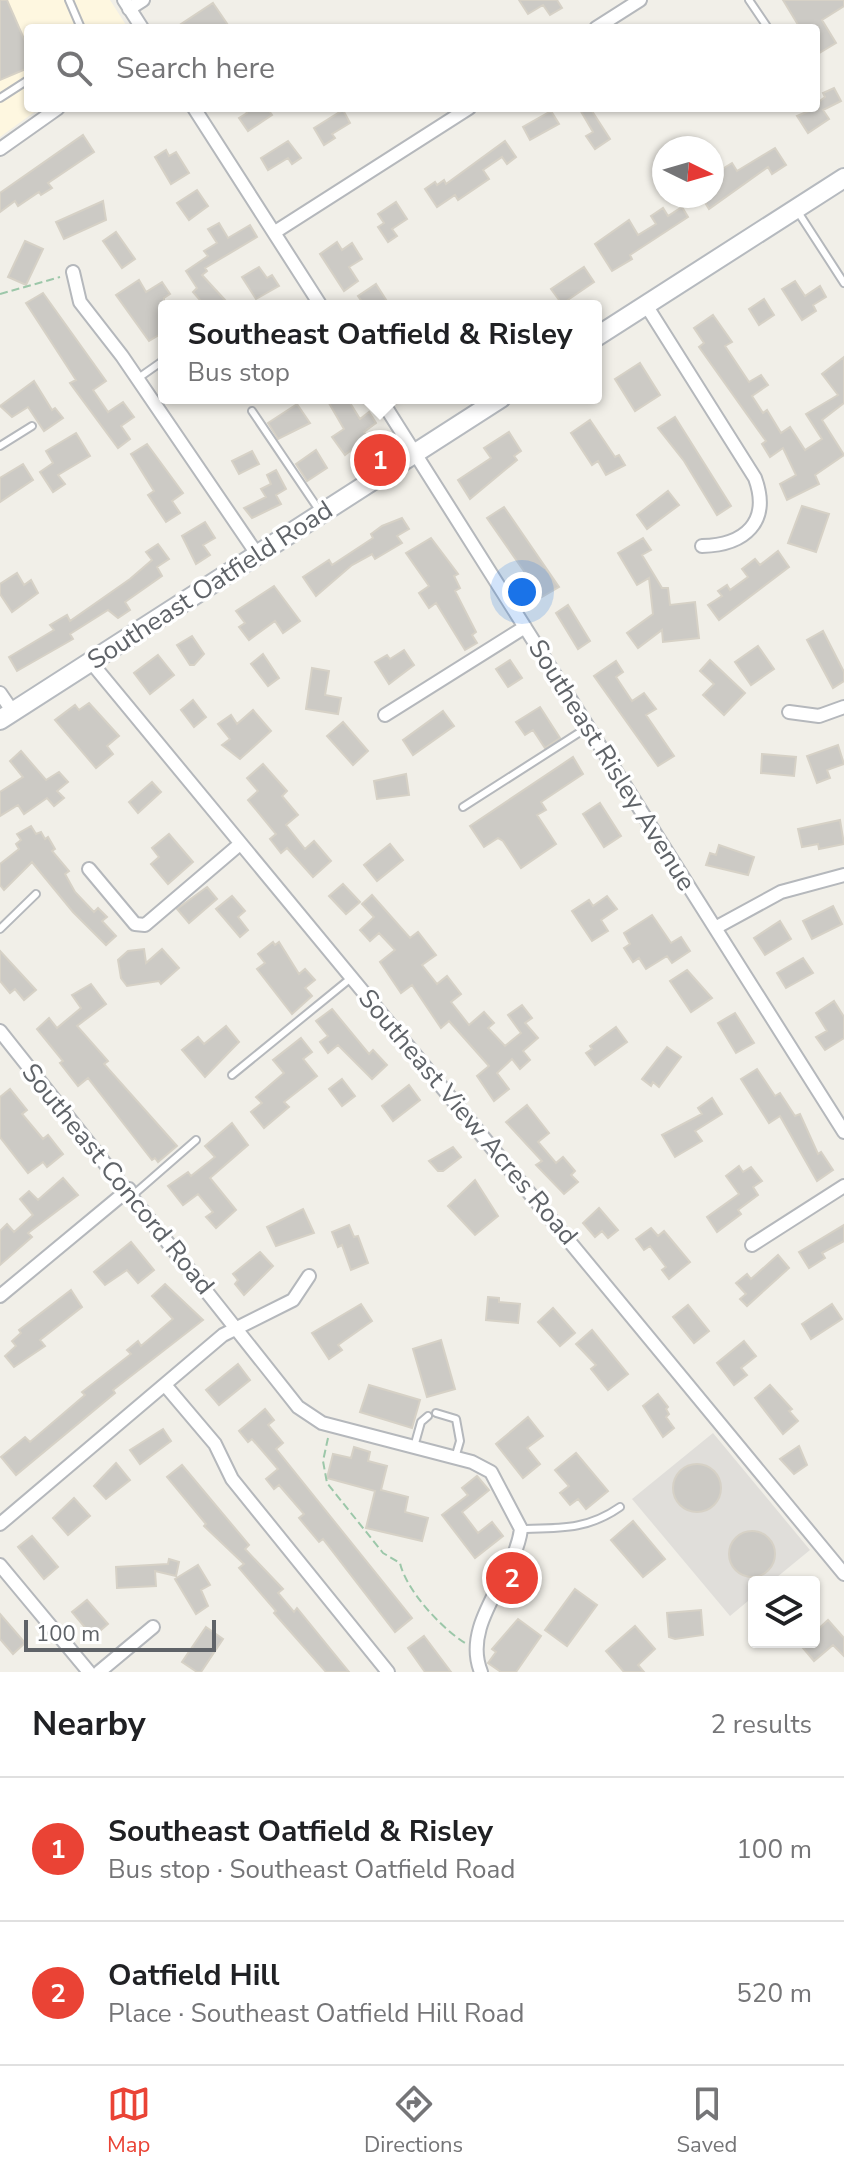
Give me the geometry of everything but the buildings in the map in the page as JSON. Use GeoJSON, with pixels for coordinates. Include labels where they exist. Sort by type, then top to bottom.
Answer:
{"type":"FeatureCollection","features":[{"type":"Feature","properties":{"kind":"main road"},"geometry":{"type":"LineString","coordinates":[[602,333],[844,178]]}},
{"type":"Feature","properties":{"kind":"main road","name":"Southeast Oatfield Road"},"geometry":{"type":"LineString","coordinates":[[6,716],[492,404]]}},
{"type":"Feature","properties":{"kind":"street"},"geometry":{"type":"LineString","coordinates":[[139,24],[126,4],[143,0]]}},
{"type":"Feature","properties":{"kind":"street"},"geometry":{"type":"LineString","coordinates":[[602,24],[640,0]]}},
{"type":"Feature","properties":{"kind":"street"},"geometry":{"type":"LineString","coordinates":[[0,149],[52,112]]}},
{"type":"Feature","properties":{"kind":"street"},"geometry":{"type":"LineString","coordinates":[[197,112],[317,300]]}},
{"type":"Feature","properties":{"kind":"street"},"geometry":{"type":"LineString","coordinates":[[275,232],[463,112]]}},
{"type":"Feature","properties":{"kind":"street"},"geometry":{"type":"LineString","coordinates":[[73,272],[80,302],[257,554]]}},
{"type":"Feature","properties":{"kind":"street"},"geometry":{"type":"LineString","coordinates":[[646,305],[755,478],[763,499],[761,513],[750,530],[722,545],[702,546]]}},
{"type":"Feature","properties":{"kind":"street","name":"Southeast Risley Avenue"},"geometry":{"type":"LineString","coordinates":[[384,404],[715,928],[838,1111],[844,1132]]}},
{"type":"Feature","properties":{"kind":"street"},"geometry":{"type":"LineString","coordinates":[[385,715],[525,627]]}},
{"type":"Feature","properties":{"kind":"street","name":"Southeast View Acres Road"},"geometry":{"type":"LineString","coordinates":[[90,661],[844,1574]]}},
{"type":"Feature","properties":{"kind":"street"},"geometry":{"type":"LineString","coordinates":[[0,693],[6,716]]}},
{"type":"Feature","properties":{"kind":"street"},"geometry":{"type":"LineString","coordinates":[[789,712],[819,716],[844,707]]}},
{"type":"Feature","properties":{"kind":"street"},"geometry":{"type":"LineString","coordinates":[[89,869],[135,924],[145,925],[240,844]]}},
{"type":"Feature","properties":{"kind":"street"},"geometry":{"type":"LineString","coordinates":[[715,928],[781,892],[844,875]]}},
{"type":"Feature","properties":{"kind":"street","name":"Southeast Concord Road"},"geometry":{"type":"LineString","coordinates":[[0,1031],[131,1192],[298,1407],[331,1425],[455,1458],[491,1472],[521,1529]]}},
{"type":"Feature","properties":{"kind":"street"},"geometry":{"type":"LineString","coordinates":[[752,1245],[844,1186]]}},
{"type":"Feature","properties":{"kind":"street"},"geometry":{"type":"LineString","coordinates":[[0,1296],[131,1192]]}},
{"type":"Feature","properties":{"kind":"street"},"geometry":{"type":"LineString","coordinates":[[0,1524],[236,1327],[293,1300],[309,1276]]}},
{"type":"Feature","properties":{"kind":"street"},"geometry":{"type":"LineString","coordinates":[[165,1385],[215,1444],[232,1479],[388,1672]]}},
{"type":"Feature","properties":{"kind":"street"},"geometry":{"type":"LineString","coordinates":[[481,1672],[476,1648],[479,1630],[521,1529]]}},
{"type":"Feature","properties":{"kind":"street"},"geometry":{"type":"LineString","coordinates":[[0,1565],[89,1672]]}},
{"type":"Feature","properties":{"kind":"street"},"geometry":{"type":"LineString","coordinates":[[99,1672],[153,1627]]}},
{"type":"Feature","properties":{"kind":"lane"},"geometry":{"type":"LineString","coordinates":[[69,0],[79,24]]}},
{"type":"Feature","properties":{"kind":"lane"},"geometry":{"type":"LineString","coordinates":[[749,0],[765,24]]}},
{"type":"Feature","properties":{"kind":"lane"},"geometry":{"type":"LineString","coordinates":[[0,98],[24,83]]}},
{"type":"Feature","properties":{"kind":"lane"},"geometry":{"type":"LineString","coordinates":[[796,209],[844,283]]}},
{"type":"Feature","properties":{"kind":"lane"},"geometry":{"type":"LineString","coordinates":[[137,379],[158,364]]}},
{"type":"Feature","properties":{"kind":"lane"},"geometry":{"type":"LineString","coordinates":[[252,411],[322,513]]}},
{"type":"Feature","properties":{"kind":"lane"},"geometry":{"type":"LineString","coordinates":[[0,446],[32,426]]}},
{"type":"Feature","properties":{"kind":"lane"},"geometry":{"type":"LineString","coordinates":[[463,807],[588,727]]}},
{"type":"Feature","properties":{"kind":"lane"},"geometry":{"type":"LineString","coordinates":[[0,929],[36,894]]}},
{"type":"Feature","properties":{"kind":"lane"},"geometry":{"type":"LineString","coordinates":[[232,1075],[351,978]]}},
{"type":"Feature","properties":{"kind":"lane"},"geometry":{"type":"LineString","coordinates":[[131,1192],[196,1140]]}},
{"type":"Feature","properties":{"kind":"lane"},"geometry":{"type":"LineString","coordinates":[[436,1413],[456,1419],[460,1441],[455,1458]]}},
{"type":"Feature","properties":{"kind":"lane"},"geometry":{"type":"LineString","coordinates":[[414,1447],[421,1422],[428,1416]]}},
{"type":"Feature","properties":{"kind":"lane"},"geometry":{"type":"LineString","coordinates":[[521,1529],[587,1525],[599,1522],[620,1507]]}},
{"type":"Feature","properties":{"kind":"path"},"geometry":{"type":"LineString","coordinates":[[0,294],[73,272]]}},
{"type":"Feature","properties":{"kind":"path"},"geometry":{"type":"LineString","coordinates":[[331,1425],[323,1461],[327,1483],[383,1553],[400,1563],[403,1575],[432,1612],[459,1640],[476,1648]]}},
{"type":"Feature","properties":{"kind":"shaded area"},"geometry":{"type":"Polygon","coordinates":[[[0,0],[110,0],[125,24],[24,24],[24,112],[34,112],[0,137],[0,0]]]}},
{"type":"Feature","properties":{"kind":"shaded area"},"geometry":{"type":"Polygon","coordinates":[[[713,1433],[810,1550],[778,1576],[748,1576],[748,1601],[730,1616],[632,1499],[713,1433]]]}},
{"type":"Feature","properties":{"kind":"place","name":"Southeast Oatfield & Risley"},"geometry":{"type":"Point","coordinates":[380,460]}},
{"type":"Feature","properties":{"kind":"place","name":"Oatfield Hill"},"geometry":{"type":"Point","coordinates":[512,1578]}}]}
